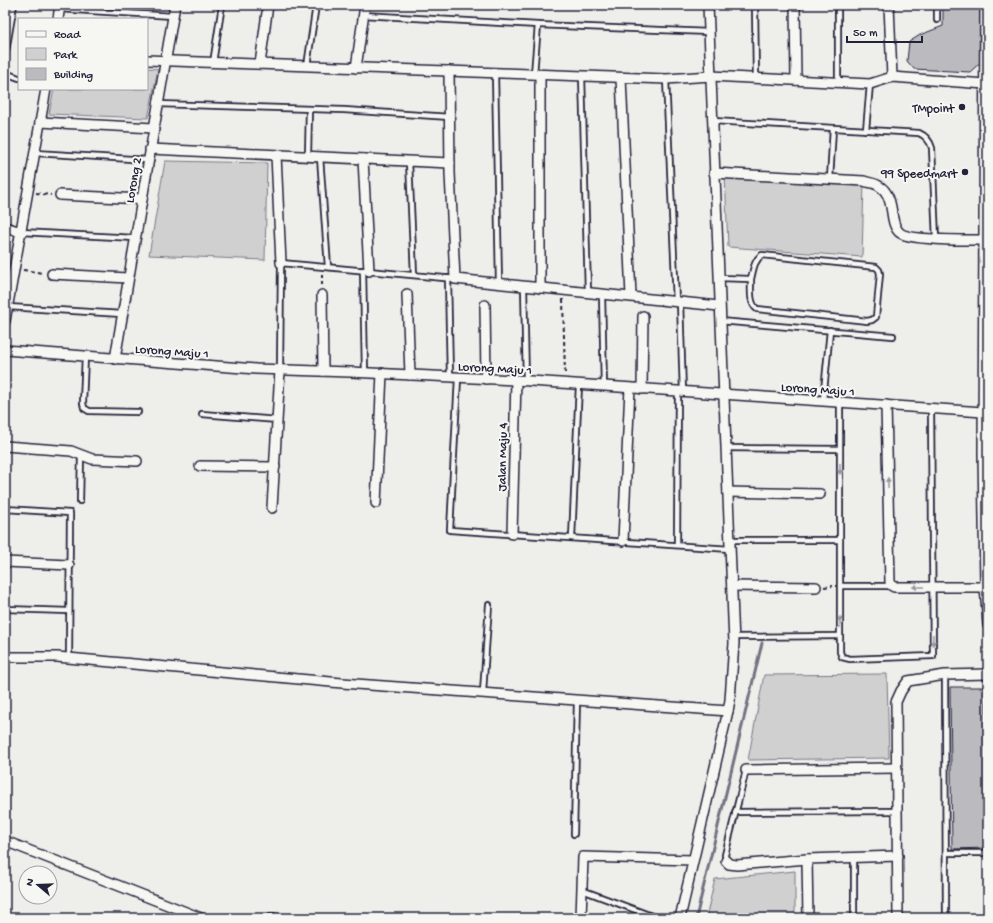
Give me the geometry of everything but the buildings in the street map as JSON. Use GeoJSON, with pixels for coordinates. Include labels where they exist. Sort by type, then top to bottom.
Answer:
{"type":"FeatureCollection","features":[{"type":"Feature","properties":{"kind":"street","name":"Lorong 2"},"geometry":{"type":"LineString","coordinates":[[115,359],[175,5]]}},
{"type":"Feature","properties":{"kind":"street"},"geometry":{"type":"LineString","coordinates":[[260,64],[268,5]]}},
{"type":"Feature","properties":{"kind":"street"},"geometry":{"type":"LineString","coordinates":[[356,68],[365,5]]}},
{"type":"Feature","properties":{"kind":"street"},"geometry":{"type":"LineString","coordinates":[[680,918],[728,711],[734,637],[719,306],[708,5]]}},
{"type":"Feature","properties":{"kind":"street"},"geometry":{"type":"LineString","coordinates":[[795,5],[796,80]]}},
{"type":"Feature","properties":{"kind":"street"},"geometry":{"type":"LineString","coordinates":[[889,5],[892,77]]}},
{"type":"Feature","properties":{"kind":"street"},"geometry":{"type":"LineString","coordinates":[[985,5],[986,240],[983,412],[985,587],[988,625]]}},
{"type":"Feature","properties":{"kind":"street"},"geometry":{"type":"LineString","coordinates":[[58,18],[59,7]]}},
{"type":"Feature","properties":{"kind":"street"},"geometry":{"type":"LineString","coordinates":[[148,60],[621,78],[666,79],[711,76],[870,84],[892,77],[985,84]]}},
{"type":"Feature","properties":{"kind":"street"},"geometry":{"type":"LineString","coordinates":[[450,71],[452,279],[719,306]]}},
{"type":"Feature","properties":{"kind":"street"},"geometry":{"type":"LineString","coordinates":[[537,74],[540,288]]}},
{"type":"Feature","properties":{"kind":"street"},"geometry":{"type":"LineString","coordinates":[[621,78],[631,296]]}},
{"type":"Feature","properties":{"kind":"street"},"geometry":{"type":"LineString","coordinates":[[5,321],[46,90]]}},
{"type":"Feature","properties":{"kind":"street"},"geometry":{"type":"LineString","coordinates":[[40,122],[154,128]]}},
{"type":"Feature","properties":{"kind":"street"},"geometry":{"type":"LineString","coordinates":[[150,149],[450,163]]}},
{"type":"Feature","properties":{"kind":"street"},"geometry":{"type":"LineString","coordinates":[[276,155],[281,263]]}},
{"type":"Feature","properties":{"kind":"street"},"geometry":{"type":"LineString","coordinates":[[363,159],[366,271]]}},
{"type":"Feature","properties":{"kind":"street"},"geometry":{"type":"LineString","coordinates":[[714,173],[864,182],[879,185],[889,197],[894,227],[900,234],[936,239],[986,240]]}},
{"type":"Feature","properties":{"kind":"street"},"geometry":{"type":"LineString","coordinates":[[60,195],[142,199]]}},
{"type":"Feature","properties":{"kind":"street"},"geometry":{"type":"LineString","coordinates":[[5,227],[21,232]]}},
{"type":"Feature","properties":{"kind":"street"},"geometry":{"type":"LineString","coordinates":[[52,274],[128,278]]}},
{"type":"Feature","properties":{"kind":"street"},"geometry":{"type":"LineString","coordinates":[[407,294],[410,375]]}},
{"type":"Feature","properties":{"kind":"street"},"geometry":{"type":"LineString","coordinates":[[322,295],[323,371]]}},
{"type":"Feature","properties":{"kind":"street"},"geometry":{"type":"LineString","coordinates":[[484,305],[486,379]]}},
{"type":"Feature","properties":{"kind":"street"},"geometry":{"type":"LineString","coordinates":[[642,389],[643,316]]}},
{"type":"Feature","properties":{"kind":"street","name":"Lorong Maju 1"},"geometry":{"type":"LineString","coordinates":[[5,350],[256,369],[366,372],[516,380],[983,412]]}},
{"type":"Feature","properties":{"kind":"street"},"geometry":{"type":"LineString","coordinates":[[272,508],[280,370]]}},
{"type":"Feature","properties":{"kind":"street"},"geometry":{"type":"LineString","coordinates":[[376,503],[382,373]]}},
{"type":"Feature","properties":{"kind":"street","name":"Jalan Maju 4"},"geometry":{"type":"LineString","coordinates":[[512,534],[516,380]]}},
{"type":"Feature","properties":{"kind":"street"},"geometry":{"type":"LineString","coordinates":[[623,542],[630,388]]}},
{"type":"Feature","properties":{"kind":"street"},"geometry":{"type":"LineString","coordinates":[[886,405],[890,582],[892,586],[985,587]]}},
{"type":"Feature","properties":{"kind":"street"},"geometry":{"type":"LineString","coordinates":[[5,446],[71,451],[92,459],[137,461]]}},
{"type":"Feature","properties":{"kind":"street"},"geometry":{"type":"LineString","coordinates":[[200,466],[275,467]]}},
{"type":"Feature","properties":{"kind":"street"},"geometry":{"type":"LineString","coordinates":[[728,492],[820,494]]}},
{"type":"Feature","properties":{"kind":"street"},"geometry":{"type":"LineString","coordinates":[[5,562],[69,565]]}},
{"type":"Feature","properties":{"kind":"street"},"geometry":{"type":"LineString","coordinates":[[732,586],[816,587]]}},
{"type":"Feature","properties":{"kind":"street"},"geometry":{"type":"LineString","coordinates":[[5,657],[69,658],[342,682],[728,711]]}},
{"type":"Feature","properties":{"kind":"street"},"geometry":{"type":"LineString","coordinates":[[898,918],[898,768],[896,702],[908,681],[945,674],[988,674]]}},
{"type":"Feature","properties":{"kind":"street"},"geometry":{"type":"LineString","coordinates":[[746,770],[898,768]]}},
{"type":"Feature","properties":{"kind":"street"},"geometry":{"type":"LineString","coordinates":[[5,841],[201,918]]}},
{"type":"Feature","properties":{"kind":"street"},"geometry":{"type":"LineString","coordinates":[[726,861],[729,864],[738,865],[807,859],[898,856]]}},
{"type":"Feature","properties":{"kind":"street"},"geometry":{"type":"LineString","coordinates":[[581,918],[583,857],[693,860]]}},
{"type":"Feature","properties":{"kind":"street"},"geometry":{"type":"LineString","coordinates":[[807,859],[808,918]]}},
{"type":"Feature","properties":{"kind":"lane"},"geometry":{"type":"LineString","coordinates":[[5,57],[14,5]]}},
{"type":"Feature","properties":{"kind":"lane"},"geometry":{"type":"LineString","coordinates":[[213,63],[222,5]]}},
{"type":"Feature","properties":{"kind":"lane"},"geometry":{"type":"LineString","coordinates":[[307,66],[316,5]]}},
{"type":"Feature","properties":{"kind":"lane"},"geometry":{"type":"LineString","coordinates":[[755,5],[756,79]]}},
{"type":"Feature","properties":{"kind":"lane"},"geometry":{"type":"LineString","coordinates":[[838,5],[838,82]]}},
{"type":"Feature","properties":{"kind":"lane"},"geometry":{"type":"LineString","coordinates":[[937,5],[937,20]]}},
{"type":"Feature","properties":{"kind":"lane"},"geometry":{"type":"LineString","coordinates":[[59,7],[173,16]]}},
{"type":"Feature","properties":{"kind":"lane"},"geometry":{"type":"LineString","coordinates":[[363,15],[538,25],[709,32]]}},
{"type":"Feature","properties":{"kind":"lane"},"geometry":{"type":"LineString","coordinates":[[537,74],[538,25]]}},
{"type":"Feature","properties":{"kind":"lane"},"geometry":{"type":"LineString","coordinates":[[5,73],[18,78]]}},
{"type":"Feature","properties":{"kind":"lane"},"geometry":{"type":"LineString","coordinates":[[495,73],[499,284]]}},
{"type":"Feature","properties":{"kind":"lane"},"geometry":{"type":"LineString","coordinates":[[582,76],[588,292]]}},
{"type":"Feature","properties":{"kind":"lane"},"geometry":{"type":"LineString","coordinates":[[666,79],[678,301],[680,392],[678,545]]}},
{"type":"Feature","properties":{"kind":"lane"},"geometry":{"type":"LineString","coordinates":[[866,130],[870,84]]}},
{"type":"Feature","properties":{"kind":"lane"},"geometry":{"type":"LineString","coordinates":[[158,104],[309,109],[450,118]]}},
{"type":"Feature","properties":{"kind":"lane"},"geometry":{"type":"LineString","coordinates":[[308,156],[309,109]]}},
{"type":"Feature","properties":{"kind":"lane"},"geometry":{"type":"LineString","coordinates":[[712,121],[919,133],[924,135],[932,148],[936,239]]}},
{"type":"Feature","properties":{"kind":"lane"},"geometry":{"type":"LineString","coordinates":[[830,180],[833,128]]}},
{"type":"Feature","properties":{"kind":"lane"},"geometry":{"type":"LineString","coordinates":[[35,153],[148,160]]}},
{"type":"Feature","properties":{"kind":"lane"},"geometry":{"type":"LineString","coordinates":[[320,157],[328,267]]}},
{"type":"Feature","properties":{"kind":"lane"},"geometry":{"type":"LineString","coordinates":[[409,161],[414,275]]}},
{"type":"Feature","properties":{"kind":"lane"},"geometry":{"type":"LineString","coordinates":[[21,232],[135,238]]}},
{"type":"Feature","properties":{"kind":"lane"},"geometry":{"type":"LineString","coordinates":[[762,255],[876,267],[880,274],[876,317],[867,321],[757,308],[753,306],[751,279],[756,262],[762,255]]}},
{"type":"Feature","properties":{"kind":"lane"},"geometry":{"type":"LineString","coordinates":[[280,370],[281,263],[452,279],[454,377],[450,530],[678,545],[840,540]]}},
{"type":"Feature","properties":{"kind":"lane"},"geometry":{"type":"LineString","coordinates":[[366,271],[366,372]]}},
{"type":"Feature","properties":{"kind":"lane"},"geometry":{"type":"LineString","coordinates":[[718,278],[751,279]]}},
{"type":"Feature","properties":{"kind":"lane"},"geometry":{"type":"LineString","coordinates":[[524,286],[526,381]]}},
{"type":"Feature","properties":{"kind":"lane"},"geometry":{"type":"LineString","coordinates":[[602,294],[604,387]]}},
{"type":"Feature","properties":{"kind":"lane"},"geometry":{"type":"LineString","coordinates":[[8,307],[122,314]]}},
{"type":"Feature","properties":{"kind":"lane"},"geometry":{"type":"LineString","coordinates":[[720,321],[893,336]]}},
{"type":"Feature","properties":{"kind":"lane"},"geometry":{"type":"LineString","coordinates":[[823,401],[830,330]]}},
{"type":"Feature","properties":{"kind":"lane"},"geometry":{"type":"LineString","coordinates":[[85,356],[84,408],[89,411],[138,412]]}},
{"type":"Feature","properties":{"kind":"lane"},"geometry":{"type":"LineString","coordinates":[[572,538],[579,385]]}},
{"type":"Feature","properties":{"kind":"lane"},"geometry":{"type":"LineString","coordinates":[[840,402],[840,652],[842,657],[845,658],[934,656],[932,408]]}},
{"type":"Feature","properties":{"kind":"lane"},"geometry":{"type":"LineString","coordinates":[[202,414],[278,420]]}},
{"type":"Feature","properties":{"kind":"lane"},"geometry":{"type":"LineString","coordinates":[[726,448],[840,449]]}},
{"type":"Feature","properties":{"kind":"lane"},"geometry":{"type":"LineString","coordinates":[[80,501],[81,456]]}},
{"type":"Feature","properties":{"kind":"lane"},"geometry":{"type":"LineString","coordinates":[[5,509],[70,513],[69,658]]}},
{"type":"Feature","properties":{"kind":"lane"},"geometry":{"type":"LineString","coordinates":[[840,586],[892,586]]}},
{"type":"Feature","properties":{"kind":"lane"},"geometry":{"type":"LineString","coordinates":[[483,692],[489,605]]}},
{"type":"Feature","properties":{"kind":"lane"},"geometry":{"type":"LineString","coordinates":[[5,609],[69,611]]}},
{"type":"Feature","properties":{"kind":"lane"},"geometry":{"type":"LineString","coordinates":[[734,637],[840,636]]}},
{"type":"Feature","properties":{"kind":"lane"},"geometry":{"type":"LineString","coordinates":[[945,674],[946,918]]}},
{"type":"Feature","properties":{"kind":"lane"},"geometry":{"type":"LineString","coordinates":[[574,834],[577,699]]}},
{"type":"Feature","properties":{"kind":"lane"},"geometry":{"type":"LineString","coordinates":[[726,861],[725,855],[746,770]]}},
{"type":"Feature","properties":{"kind":"lane"},"geometry":{"type":"LineString","coordinates":[[735,812],[898,810]]}},
{"type":"Feature","properties":{"kind":"lane"},"geometry":{"type":"LineString","coordinates":[[946,853],[988,853]]}},
{"type":"Feature","properties":{"kind":"lane"},"geometry":{"type":"LineString","coordinates":[[854,858],[854,918]]}},
{"type":"Feature","properties":{"kind":"lane"},"geometry":{"type":"LineString","coordinates":[[582,890],[657,918]]}},
{"type":"Feature","properties":{"kind":"lane"},"geometry":{"type":"LineString","coordinates":[[269,918],[272,916],[283,918]]}},
{"type":"Feature","properties":{"kind":"path"},"geometry":{"type":"LineString","coordinates":[[27,193],[60,195]]}},
{"type":"Feature","properties":{"kind":"path"},"geometry":{"type":"LineString","coordinates":[[322,266],[322,295]]}},
{"type":"Feature","properties":{"kind":"path"},"geometry":{"type":"LineString","coordinates":[[14,269],[52,274]]}},
{"type":"Feature","properties":{"kind":"path"},"geometry":{"type":"LineString","coordinates":[[563,290],[565,384]]}},
{"type":"Feature","properties":{"kind":"path"},"geometry":{"type":"LineString","coordinates":[[816,587],[840,586]]}},
{"type":"Feature","properties":{"kind":"green space"},"geometry":{"type":"Polygon","coordinates":[[[148,68],[158,69],[148,118],[49,114],[54,90],[148,90],[148,68]]]}},
{"type":"Feature","properties":{"kind":"green space"},"geometry":{"type":"Polygon","coordinates":[[[165,161],[267,163],[265,260],[149,255],[165,161]]]}},
{"type":"Feature","properties":{"kind":"green space"},"geometry":{"type":"Polygon","coordinates":[[[725,174],[864,181],[862,257],[728,247],[725,174]]]}},
{"type":"Feature","properties":{"kind":"green space"},"geometry":{"type":"Polygon","coordinates":[[[887,674],[889,758],[748,760],[764,675],[887,674]]]}},
{"type":"Feature","properties":{"kind":"green space"},"geometry":{"type":"Polygon","coordinates":[[[795,871],[795,918],[706,918],[715,879],[795,871]]]}},
{"type":"Feature","properties":{"kind":"waterway"},"geometry":{"type":"LineString","coordinates":[[696,918],[762,643]]}},
{"type":"Feature","properties":{"kind":"place","name":"TMpoint"},"geometry":{"type":"Point","coordinates":[962,107]}},
{"type":"Feature","properties":{"kind":"place","name":"99 Speedmart"},"geometry":{"type":"Point","coordinates":[965,172]}}]}
